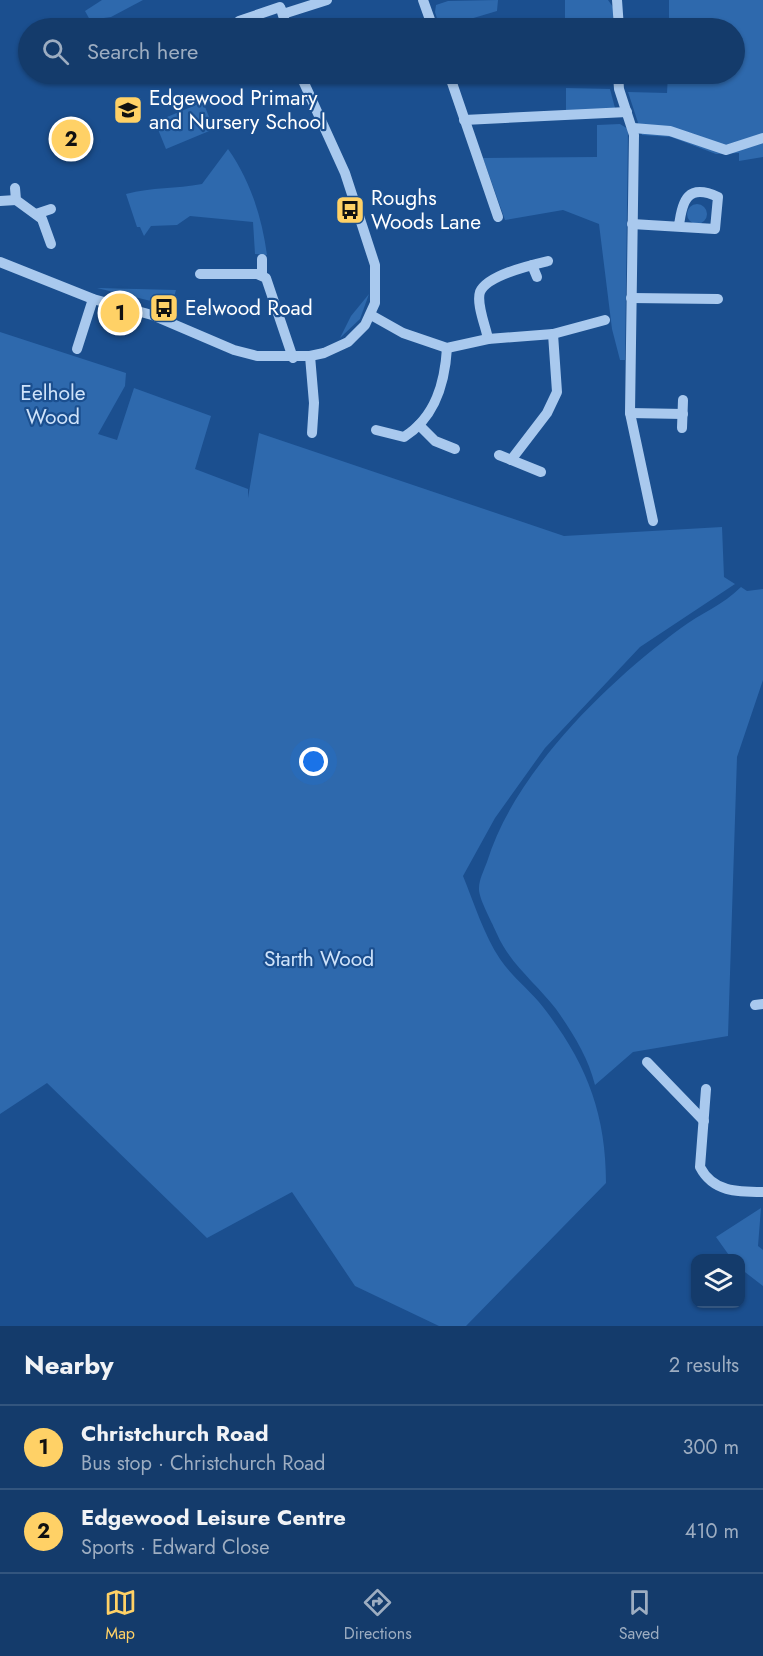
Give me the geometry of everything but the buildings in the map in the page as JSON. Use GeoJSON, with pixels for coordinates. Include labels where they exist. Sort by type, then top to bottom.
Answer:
{"type":"FeatureCollection","features":[{"type":"Feature","properties":{"kind":"street"},"geometry":{"type":"LineString","coordinates":[[248,18],[280,7],[327,0]]}},
{"type":"Feature","properties":{"kind":"street"},"geometry":{"type":"LineString","coordinates":[[423,0],[429,18]]}},
{"type":"Feature","properties":{"kind":"street"},"geometry":{"type":"LineString","coordinates":[[617,0],[618,18]]}},
{"type":"Feature","properties":{"kind":"street"},"geometry":{"type":"LineString","coordinates":[[0,262],[93,299],[152,315],[234,350],[257,356],[293,358],[324,354],[348,342],[365,325],[371,315],[377,289],[375,265],[345,173],[305,84]]}},
{"type":"Feature","properties":{"kind":"street"},"geometry":{"type":"LineString","coordinates":[[452,84],[498,217]]}},
{"type":"Feature","properties":{"kind":"street"},"geometry":{"type":"LineString","coordinates":[[619,84],[633,128],[630,413],[653,521]]}},
{"type":"Feature","properties":{"kind":"street"},"geometry":{"type":"LineString","coordinates":[[464,120],[627,112]]}},
{"type":"Feature","properties":{"kind":"street"},"geometry":{"type":"LineString","coordinates":[[633,128],[670,131],[726,150],[763,138]]}},
{"type":"Feature","properties":{"kind":"street"},"geometry":{"type":"LineString","coordinates":[[15,188],[16,200]]}},
{"type":"Feature","properties":{"kind":"street"},"geometry":{"type":"LineString","coordinates":[[632,224],[715,229],[718,197],[710,193],[695,193],[685,198],[681,205],[679,226]]}},
{"type":"Feature","properties":{"kind":"street"},"geometry":{"type":"LineString","coordinates":[[0,201],[16,200],[42,219],[51,244]]}},
{"type":"Feature","properties":{"kind":"street"},"geometry":{"type":"LineString","coordinates":[[34,213],[51,209]]}},
{"type":"Feature","properties":{"kind":"street"},"geometry":{"type":"LineString","coordinates":[[262,259],[262,275]]}},
{"type":"Feature","properties":{"kind":"street"},"geometry":{"type":"LineString","coordinates":[[488,339],[479,300],[480,291],[516,268],[548,261]]}},
{"type":"Feature","properties":{"kind":"street"},"geometry":{"type":"LineString","coordinates":[[532,265],[537,277]]}},
{"type":"Feature","properties":{"kind":"street"},"geometry":{"type":"LineString","coordinates":[[200,274],[262,275],[268,280],[293,358]]}},
{"type":"Feature","properties":{"kind":"street"},"geometry":{"type":"LineString","coordinates":[[632,298],[718,299]]}},
{"type":"Feature","properties":{"kind":"street"},"geometry":{"type":"LineString","coordinates":[[77,349],[93,299]]}},
{"type":"Feature","properties":{"kind":"street"},"geometry":{"type":"LineString","coordinates":[[371,315],[403,333],[447,348],[488,339],[553,333],[605,320]]}},
{"type":"Feature","properties":{"kind":"street"},"geometry":{"type":"LineString","coordinates":[[511,460],[547,413],[557,392],[553,333]]}},
{"type":"Feature","properties":{"kind":"street"},"geometry":{"type":"LineString","coordinates":[[376,430],[404,437],[419,424],[442,387],[447,348]]}},
{"type":"Feature","properties":{"kind":"street"},"geometry":{"type":"LineString","coordinates":[[310,356],[314,403],[312,433]]}},
{"type":"Feature","properties":{"kind":"street"},"geometry":{"type":"LineString","coordinates":[[682,428],[683,400]]}},
{"type":"Feature","properties":{"kind":"street"},"geometry":{"type":"LineString","coordinates":[[630,413],[682,414]]}},
{"type":"Feature","properties":{"kind":"street"},"geometry":{"type":"LineString","coordinates":[[419,424],[435,441],[455,449]]}},
{"type":"Feature","properties":{"kind":"street"},"geometry":{"type":"LineString","coordinates":[[499,455],[541,472]]}},
{"type":"Feature","properties":{"kind":"street"},"geometry":{"type":"LineString","coordinates":[[646,1062],[704,1121]]}},
{"type":"Feature","properties":{"kind":"street"},"geometry":{"type":"LineString","coordinates":[[706,1089],[700,1167],[706,1178],[730,1192],[763,1192]]}},
{"type":"Feature","properties":{"kind":"green space"},"geometry":{"type":"Polygon","coordinates":[[[102,0],[143,0],[111,17],[89,18],[85,11],[102,0]]]}},
{"type":"Feature","properties":{"kind":"green space"},"geometry":{"type":"Polygon","coordinates":[[[498,0],[497,11],[474,18],[437,18],[436,5],[448,1],[498,0]]]}},
{"type":"Feature","properties":{"kind":"green space"},"geometry":{"type":"Polygon","coordinates":[[[565,0],[608,0],[613,7],[613,18],[565,18],[565,0]]]}},
{"type":"Feature","properties":{"kind":"green space"},"geometry":{"type":"Polygon","coordinates":[[[669,0],[763,0],[763,157],[739,161],[739,153],[716,154],[671,137],[642,135],[628,92],[667,93],[667,84],[745,84],[745,18],[669,18],[669,0]]]}},
{"type":"Feature","properties":{"kind":"green space"},"geometry":{"type":"Polygon","coordinates":[[[566,88],[610,89],[615,108],[566,113],[566,88]]]}},
{"type":"Feature","properties":{"kind":"green space"},"geometry":{"type":"Polygon","coordinates":[[[203,102],[214,129],[166,149],[155,122],[203,102]]]}},
{"type":"Feature","properties":{"kind":"green space"},"geometry":{"type":"Polygon","coordinates":[[[620,124],[628,129],[625,360],[620,360],[612,329],[599,224],[563,210],[505,220],[483,158],[597,157],[597,125],[620,124]]]}},
{"type":"Feature","properties":{"kind":"green space"},"geometry":{"type":"Polygon","coordinates":[[[228,149],[243,173],[254,199],[267,255],[255,254],[253,222],[190,216],[177,225],[151,226],[144,236],[140,227],[137,227],[126,194],[202,184],[228,149]]]}},
{"type":"Feature","properties":{"kind":"green space"},"geometry":{"type":"Polygon","coordinates":[[[697,204],[704,207],[707,214],[704,221],[697,224],[690,221],[687,214],[690,207],[697,204]]]}},
{"type":"Feature","properties":{"kind":"green space"},"geometry":{"type":"Polygon","coordinates":[[[97,288],[176,290],[170,311],[151,301],[97,288]]]}},
{"type":"Feature","properties":{"kind":"green space"},"geometry":{"type":"Polygon","coordinates":[[[369,294],[360,319],[340,338],[351,316],[369,294]]]}},
{"type":"Feature","properties":{"kind":"green space"},"geometry":{"type":"Polygon","coordinates":[[[0,332],[126,373],[125,386],[98,434],[117,440],[134,388],[211,416],[195,469],[248,489],[248,498],[259,433],[564,536],[722,527],[724,577],[735,584],[640,647],[545,748],[495,818],[463,876],[494,950],[558,1027],[582,1068],[591,1089],[602,1134],[606,1183],[466,1326],[439,1326],[355,1286],[292,1192],[207,1238],[47,1083],[0,1114],[0,332]]]}},
{"type":"Feature","properties":{"kind":"green space"},"geometry":{"type":"Polygon","coordinates":[[[741,587],[747,591],[763,589],[763,680],[737,757],[728,1036],[633,1052],[595,1085],[584,1055],[568,1027],[549,1000],[502,945],[479,892],[481,878],[500,829],[518,795],[566,732],[594,702],[653,650],[741,587]]]}},
{"type":"Feature","properties":{"kind":"green space"},"geometry":{"type":"Polygon","coordinates":[[[761,1208],[758,1246],[763,1250],[763,1286],[745,1272],[745,1254],[728,1254],[716,1237],[761,1208]]]}},
{"type":"Feature","properties":{"kind":"place","name":"Edgewood Primary and Nursery School"},"geometry":{"type":"Point","coordinates":[128,110]}},
{"type":"Feature","properties":{"kind":"place","name":"Edgewood Leisure Centre"},"geometry":{"type":"Point","coordinates":[71,139]}},
{"type":"Feature","properties":{"kind":"place","name":"Roughs Woods Lane"},"geometry":{"type":"Point","coordinates":[350,210]}},
{"type":"Feature","properties":{"kind":"place","name":"Eelwood Road"},"geometry":{"type":"Point","coordinates":[164,308]}},
{"type":"Feature","properties":{"kind":"place","name":"Christchurch Road"},"geometry":{"type":"Point","coordinates":[120,313]}},
{"type":"Feature","properties":{"kind":"park label","name":"Eelhole Wood"},"geometry":{"type":"Point","coordinates":[53,405]}},
{"type":"Feature","properties":{"kind":"park label","name":"Starth Wood"},"geometry":{"type":"Point","coordinates":[319,959]}}]}
